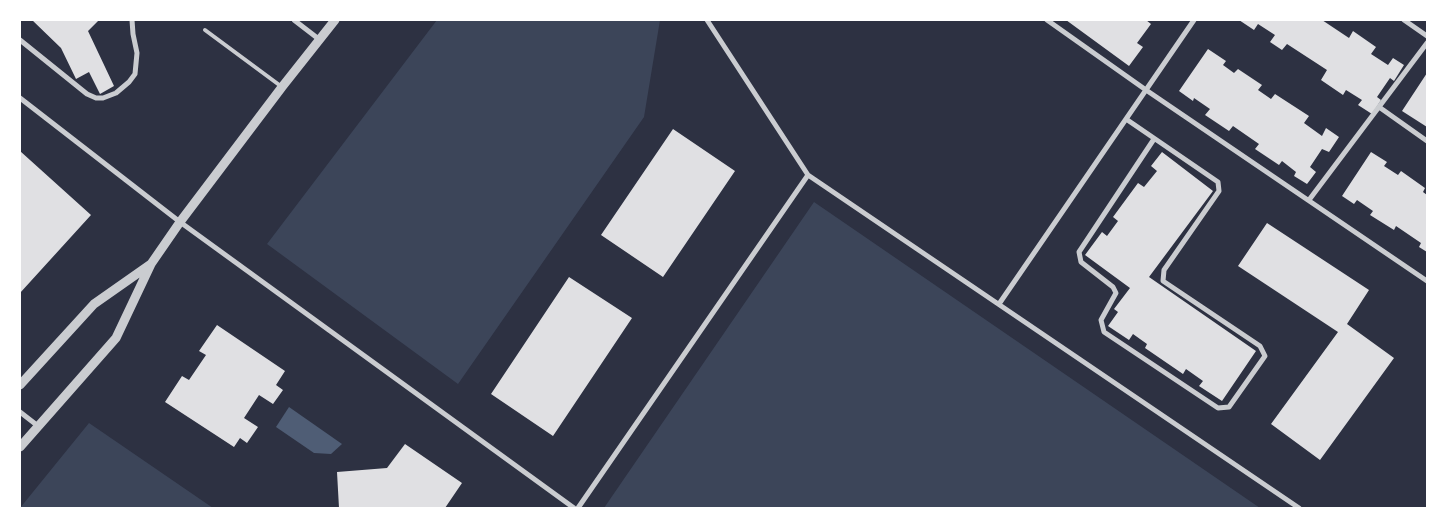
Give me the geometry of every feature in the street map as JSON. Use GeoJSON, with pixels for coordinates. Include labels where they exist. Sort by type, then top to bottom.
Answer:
{"type":"FeatureCollection","features":[{"type":"Feature","properties":{"kind":"street"},"geometry":{"type":"LineString","coordinates":[[20,40],[86,94],[96,98],[103,98],[116,93],[135,74],[137,54],[132,20]]}},
{"type":"Feature","properties":{"kind":"street"},"geometry":{"type":"LineString","coordinates":[[294,20],[320,40]]}},
{"type":"Feature","properties":{"kind":"street"},"geometry":{"type":"LineString","coordinates":[[20,447],[116,338],[151,264],[180,222],[335,20]]}},
{"type":"Feature","properties":{"kind":"street"},"geometry":{"type":"LineString","coordinates":[[707,20],[808,175],[1298,508]]}},
{"type":"Feature","properties":{"kind":"street"},"geometry":{"type":"LineString","coordinates":[[1047,20],[1146,90],[1427,280]]}},
{"type":"Feature","properties":{"kind":"street"},"geometry":{"type":"LineString","coordinates":[[999,304],[1194,20]]}},
{"type":"Feature","properties":{"kind":"street"},"geometry":{"type":"LineString","coordinates":[[1404,20],[1427,36]]}},
{"type":"Feature","properties":{"kind":"street"},"geometry":{"type":"LineString","coordinates":[[1309,200],[1427,43]]}},
{"type":"Feature","properties":{"kind":"street"},"geometry":{"type":"LineString","coordinates":[[20,98],[180,222],[574,508]]}},
{"type":"Feature","properties":{"kind":"street"},"geometry":{"type":"LineString","coordinates":[[1379,107],[1427,141]]}},
{"type":"Feature","properties":{"kind":"street"},"geometry":{"type":"LineString","coordinates":[[1126,120],[1218,182],[1219,191],[1164,270],[1164,281],[1260,346],[1265,356],[1229,407],[1218,408],[1104,332],[1101,320],[1116,294],[1113,287],[1080,262],[1079,252],[1154,139]]}},
{"type":"Feature","properties":{"kind":"street"},"geometry":{"type":"LineString","coordinates":[[578,508],[808,175]]}},
{"type":"Feature","properties":{"kind":"street"},"geometry":{"type":"LineString","coordinates":[[20,385],[94,304],[151,264]]}},
{"type":"Feature","properties":{"kind":"street"},"geometry":{"type":"LineString","coordinates":[[20,412],[38,426]]}},
{"type":"Feature","properties":{"kind":"lane"},"geometry":{"type":"LineString","coordinates":[[204,30],[282,88]]}},
{"type":"Feature","properties":{"kind":"shaded area"},"geometry":{"type":"Polygon","coordinates":[[[437,20],[660,20],[644,117],[458,384],[267,244],[437,20]]]}},
{"type":"Feature","properties":{"kind":"shaded area"},"geometry":{"type":"Polygon","coordinates":[[[814,202],[1260,508],[604,508],[814,202]]]}},
{"type":"Feature","properties":{"kind":"shaded area"},"geometry":{"type":"Polygon","coordinates":[[[289,407],[342,444],[331,454],[314,453],[276,427],[289,407]]]}},
{"type":"Feature","properties":{"kind":"shaded area"},"geometry":{"type":"Polygon","coordinates":[[[89,423],[213,508],[20,508],[89,423]]]}},
{"type":"Feature","properties":{"kind":"building"},"geometry":{"type":"Polygon","coordinates":[[[32,20],[99,20],[88,31],[114,86],[100,94],[89,72],[76,79],[61,48],[32,20]]]}},
{"type":"Feature","properties":{"kind":"building"},"geometry":{"type":"Polygon","coordinates":[[[1066,20],[1146,20],[1151,24],[1137,43],[1143,47],[1129,66],[1066,20]]]}},
{"type":"Feature","properties":{"kind":"building"},"geometry":{"type":"Polygon","coordinates":[[[1239,20],[1322,20],[1349,38],[1353,31],[1376,47],[1371,54],[1388,65],[1393,58],[1404,65],[1394,81],[1390,78],[1377,97],[1381,100],[1372,114],[1358,105],[1362,100],[1346,90],[1343,95],[1321,80],[1327,70],[1287,44],[1282,50],[1270,42],[1275,35],[1258,24],[1254,30],[1239,20]]]}},
{"type":"Feature","properties":{"kind":"building"},"geometry":{"type":"Polygon","coordinates":[[[1208,49],[1226,61],[1223,65],[1234,73],[1238,69],[1262,85],[1258,90],[1271,99],[1275,94],[1309,116],[1304,123],[1322,136],[1326,128],[1339,137],[1329,152],[1322,149],[1310,167],[1316,172],[1307,184],[1294,176],[1296,172],[1282,161],[1279,165],[1255,149],[1259,144],[1233,126],[1229,131],[1205,115],[1210,109],[1194,98],[1193,101],[1179,91],[1208,49]]]}},
{"type":"Feature","properties":{"kind":"building"},"geometry":{"type":"Polygon","coordinates":[[[1427,73],[1427,127],[1402,111],[1427,73]]]}},
{"type":"Feature","properties":{"kind":"building"},"geometry":{"type":"Polygon","coordinates":[[[673,129],[735,171],[663,277],[601,235],[673,129]]]}},
{"type":"Feature","properties":{"kind":"building"},"geometry":{"type":"Polygon","coordinates":[[[20,151],[91,215],[20,293],[20,151]]]}},
{"type":"Feature","properties":{"kind":"building"},"geometry":{"type":"Polygon","coordinates":[[[1162,152],[1213,191],[1149,277],[1256,351],[1222,401],[1199,386],[1203,381],[1186,369],[1183,374],[1145,348],[1147,344],[1133,334],[1129,340],[1108,326],[1118,312],[1114,309],[1130,288],[1085,255],[1102,232],[1107,236],[1118,221],[1113,217],[1138,183],[1144,187],[1157,171],[1151,166],[1162,152]]]}},
{"type":"Feature","properties":{"kind":"building"},"geometry":{"type":"Polygon","coordinates":[[[1371,152],[1387,162],[1384,166],[1398,175],[1401,171],[1425,188],[1423,192],[1427,195],[1427,252],[1419,247],[1421,243],[1396,226],[1394,230],[1370,215],[1373,211],[1357,200],[1354,204],[1342,196],[1371,152]]]}},
{"type":"Feature","properties":{"kind":"building"},"geometry":{"type":"Polygon","coordinates":[[[1267,223],[1369,290],[1347,324],[1394,358],[1320,460],[1271,424],[1338,332],[1238,266],[1267,223]]]}},
{"type":"Feature","properties":{"kind":"building"},"geometry":{"type":"Polygon","coordinates":[[[569,277],[632,318],[553,436],[491,394],[569,277]]]}},
{"type":"Feature","properties":{"kind":"building"},"geometry":{"type":"Polygon","coordinates":[[[217,325],[285,371],[276,385],[283,390],[273,404],[259,395],[244,418],[258,427],[247,443],[240,438],[234,447],[165,402],[182,376],[189,380],[206,355],[199,351],[217,325]]]}},
{"type":"Feature","properties":{"kind":"building"},"geometry":{"type":"Polygon","coordinates":[[[405,444],[462,483],[445,508],[339,508],[337,472],[387,468],[405,444]]]}}]}
